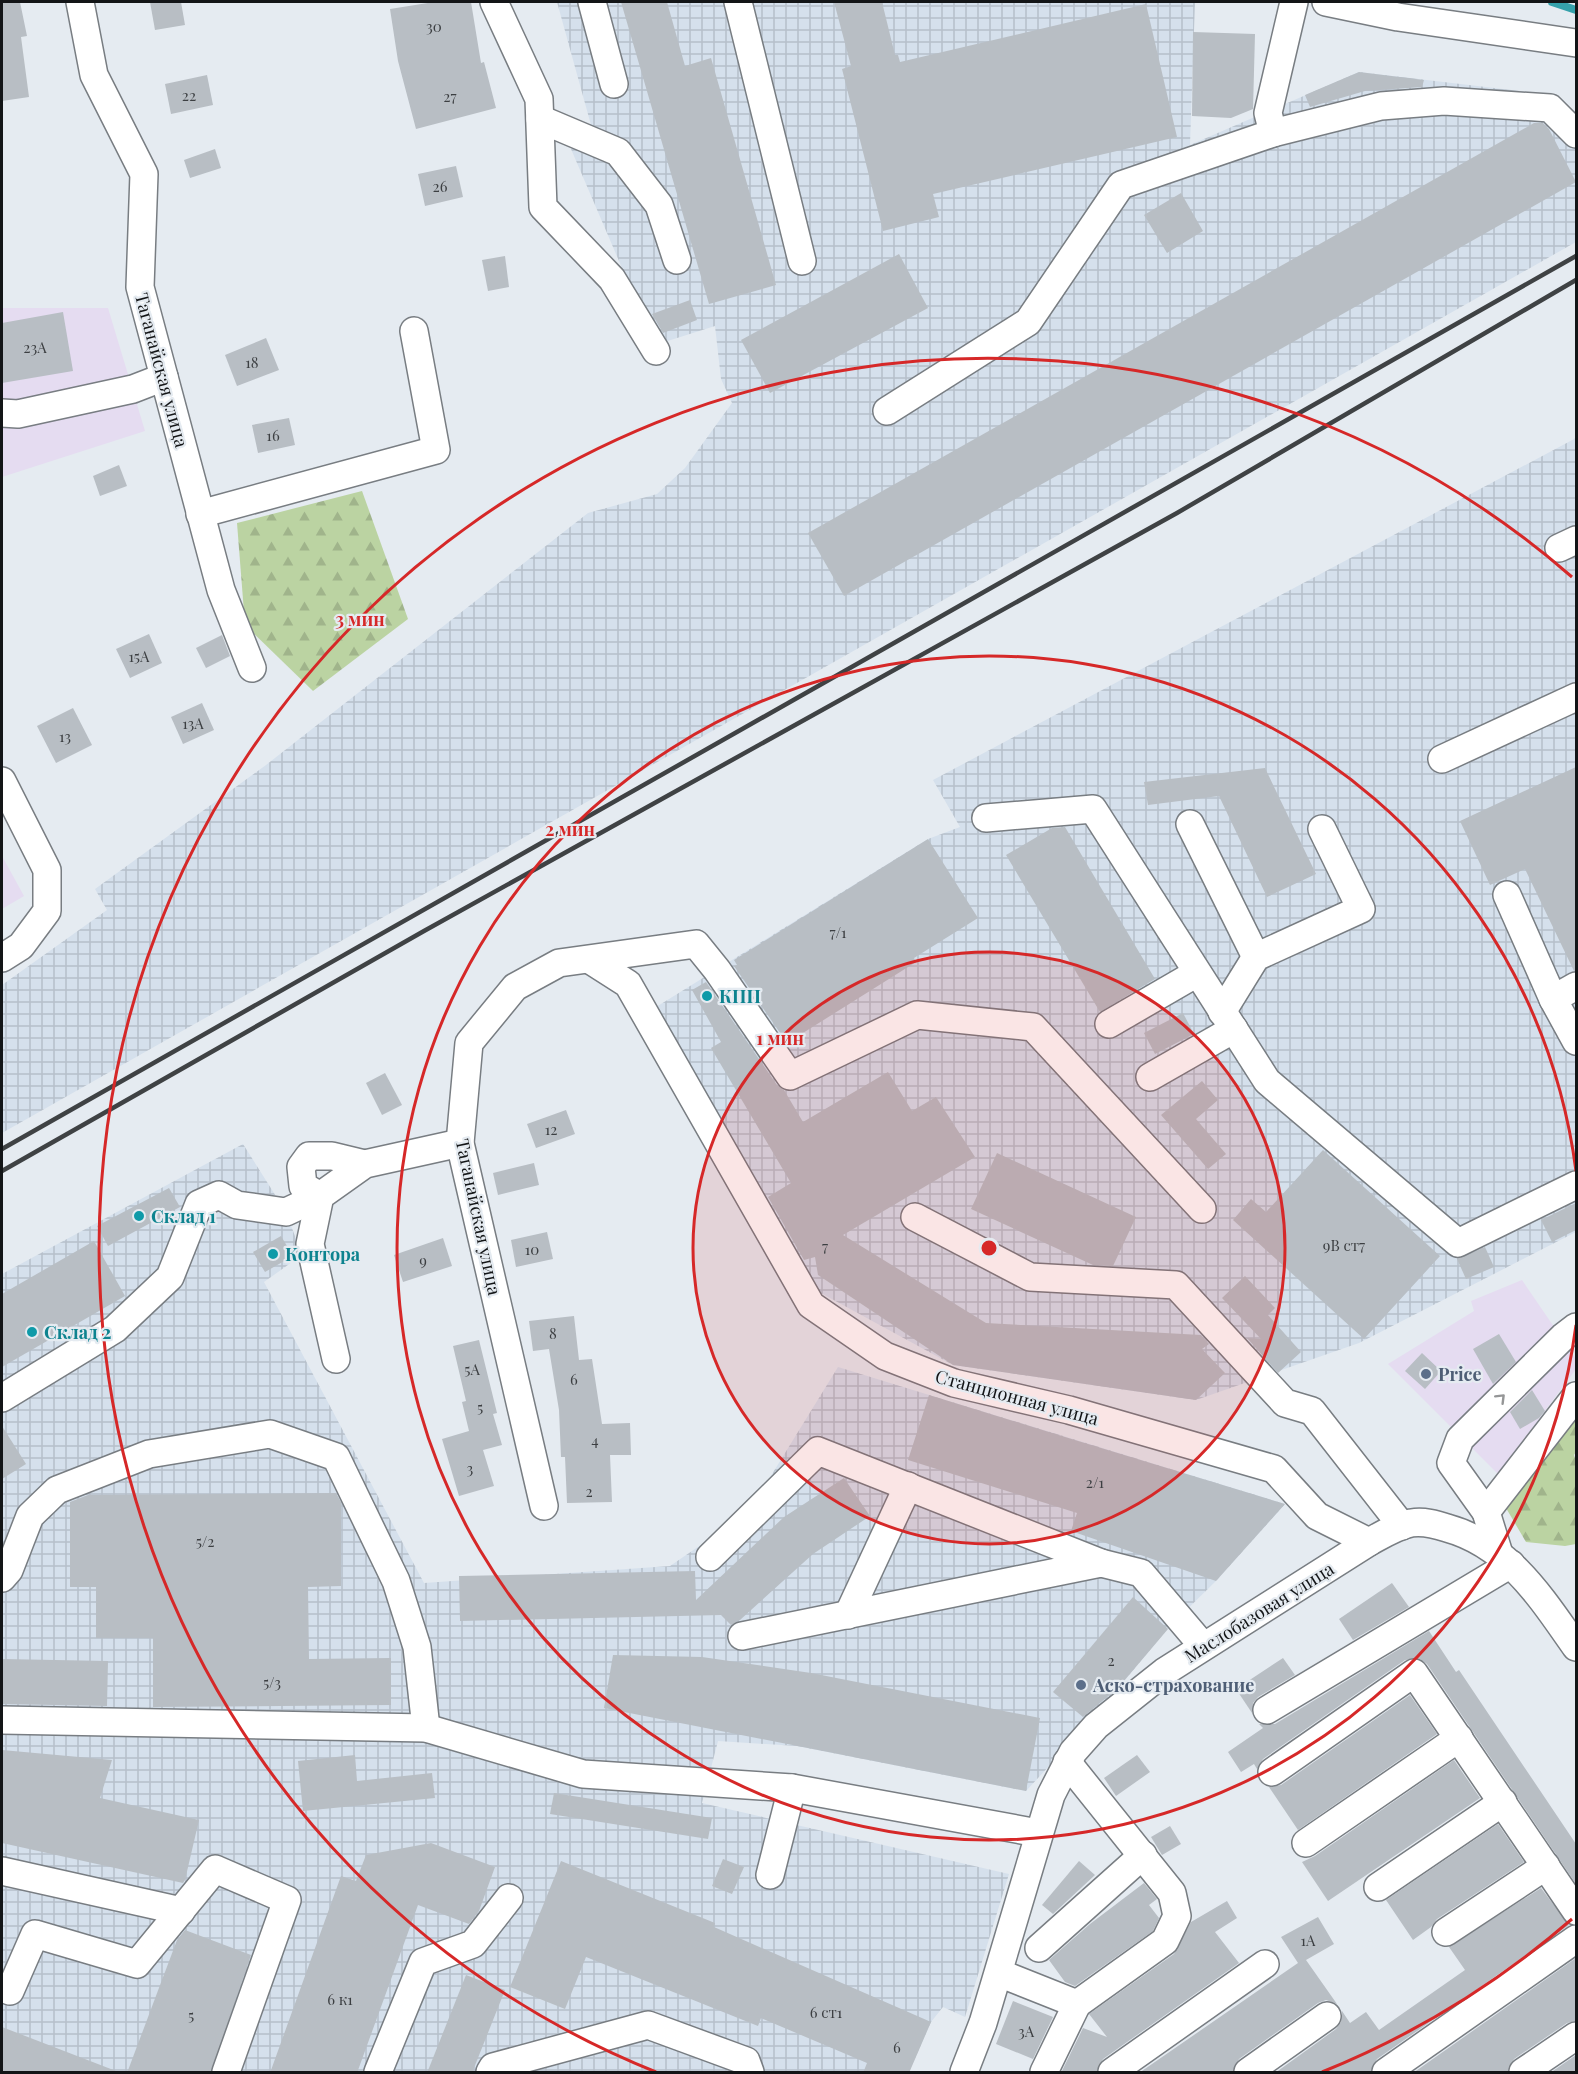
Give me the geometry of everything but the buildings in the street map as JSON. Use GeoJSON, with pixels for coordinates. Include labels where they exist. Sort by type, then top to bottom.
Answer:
{"type":"FeatureCollection","features":[{"type":"Feature","properties":{"kind":"street","name":"Таганайская улица"},"geometry":{"type":"LineString","coordinates":[[80,2],[94,75],[144,174],[140,287],[221,590],[252,668]]}},
{"type":"Feature","properties":{"kind":"street"},"geometry":{"type":"LineString","coordinates":[[494,2],[539,99],[543,207],[612,279],[656,351]]}},
{"type":"Feature","properties":{"kind":"street"},"geometry":{"type":"LineString","coordinates":[[592,2],[614,84]]}},
{"type":"Feature","properties":{"kind":"street"},"geometry":{"type":"LineString","coordinates":[[738,2],[802,261]]}},
{"type":"Feature","properties":{"kind":"street"},"geometry":{"type":"LineString","coordinates":[[1273,134],[1268,113],[1294,2]]}},
{"type":"Feature","properties":{"kind":"street"},"geometry":{"type":"LineString","coordinates":[[1326,2],[1393,9],[1576,43]]}},
{"type":"Feature","properties":{"kind":"street"},"geometry":{"type":"LineString","coordinates":[[887,411],[1028,322],[1121,184],[1273,134],[1381,106],[1444,101],[1550,108],[1576,134]]}},
{"type":"Feature","properties":{"kind":"street"},"geometry":{"type":"LineString","coordinates":[[540,119],[618,152],[659,205],[677,260]]}},
{"type":"Feature","properties":{"kind":"street"},"geometry":{"type":"LineString","coordinates":[[200,514],[436,450],[414,331]]}},
{"type":"Feature","properties":{"kind":"street"},"geometry":{"type":"LineString","coordinates":[[2,412],[18,414],[133,389],[164,377]]}},
{"type":"Feature","properties":{"kind":"street"},"geometry":{"type":"LineString","coordinates":[[1442,759],[1576,697]]}},
{"type":"Feature","properties":{"kind":"street"},"geometry":{"type":"LineString","coordinates":[[2,781],[47,870],[47,911],[21,946],[2,958]]}},
{"type":"Feature","properties":{"kind":"street"},"geometry":{"type":"LineString","coordinates":[[986,818],[1093,809],[1267,1081],[1458,1243],[1576,1185]]}},
{"type":"Feature","properties":{"kind":"street"},"geometry":{"type":"LineString","coordinates":[[1190,824],[1256,957]]}},
{"type":"Feature","properties":{"kind":"street"},"geometry":{"type":"LineString","coordinates":[[1150,1077],[1228,1020],[1256,957],[1361,909],[1322,829]]}},
{"type":"Feature","properties":{"kind":"street"},"geometry":{"type":"LineString","coordinates":[[1507,895],[1553,999],[1576,1041]]}},
{"type":"Feature","properties":{"kind":"street","name":"Таганайская улица"},"geometry":{"type":"LineString","coordinates":[[544,1506],[460,1143],[469,1043],[515,987],[559,963],[592,961],[696,944],[717,970],[790,1076],[917,1015],[1033,1027],[1202,1209]]}},
{"type":"Feature","properties":{"kind":"street","name":"Станционная улица"},"geometry":{"type":"LineString","coordinates":[[592,961],[628,984],[811,1305],[885,1356],[954,1383],[1069,1410],[1274,1469],[1317,1516],[1369,1542]]}},
{"type":"Feature","properties":{"kind":"street"},"geometry":{"type":"LineString","coordinates":[[1109,1024],[1197,973]]}},
{"type":"Feature","properties":{"kind":"street"},"geometry":{"type":"LineString","coordinates":[[1553,999],[1576,986]]}},
{"type":"Feature","properties":{"kind":"street"},"geometry":{"type":"LineString","coordinates":[[2,1398],[116,1329],[170,1277],[198,1204],[219,1195],[237,1205],[286,1212],[320,1196],[365,1164],[460,1143]]}},
{"type":"Feature","properties":{"kind":"street"},"geometry":{"type":"LineString","coordinates":[[320,1196],[303,1186],[301,1167],[309,1156],[332,1156],[365,1164]]}},
{"type":"Feature","properties":{"kind":"street"},"geometry":{"type":"LineString","coordinates":[[320,1196],[310,1244],[336,1359]]}},
{"type":"Feature","properties":{"kind":"street"},"geometry":{"type":"LineString","coordinates":[[915,1217],[1030,1277],[1176,1285],[1284,1403],[1312,1411],[1402,1526]]}},
{"type":"Feature","properties":{"kind":"street"},"geometry":{"type":"LineString","coordinates":[[1267,1710],[1505,1559],[1486,1512],[1451,1463],[1460,1439],[1570,1332]]}},
{"type":"Feature","properties":{"kind":"street"},"geometry":{"type":"LineString","coordinates":[[1486,1512],[1576,1396]]}},
{"type":"Feature","properties":{"kind":"street"},"geometry":{"type":"LineString","coordinates":[[2,1578],[9,1570],[30,1515],[57,1490],[149,1454],[270,1434],[325,1453],[336,1457],[396,1581],[417,1647],[426,1728]]}},
{"type":"Feature","properties":{"kind":"street"},"geometry":{"type":"LineString","coordinates":[[710,1557],[818,1450],[1101,1563],[1141,1573],[1203,1646]]}},
{"type":"Feature","properties":{"kind":"street"},"geometry":{"type":"LineString","coordinates":[[848,1615],[908,1486]]}},
{"type":"Feature","properties":{"kind":"street","name":"Маслобазовая улица"},"geometry":{"type":"LineString","coordinates":[[964,2073],[999,1973],[1038,1833],[1051,1795],[1067,1762],[1096,1726],[1164,1672],[1369,1542],[1402,1526],[1426,1522],[1472,1537],[1505,1559],[1537,1592],[1576,1647]]}},
{"type":"Feature","properties":{"kind":"street"},"geometry":{"type":"LineString","coordinates":[[742,1636],[1101,1563]]}},
{"type":"Feature","properties":{"kind":"street"},"geometry":{"type":"LineString","coordinates":[[1272,1772],[1414,1673],[1576,1911]]}},
{"type":"Feature","properties":{"kind":"street"},"geometry":{"type":"LineString","coordinates":[[2,1720],[426,1728],[583,1774],[792,1788],[1038,1833]]}},
{"type":"Feature","properties":{"kind":"street"},"geometry":{"type":"LineString","coordinates":[[1306,1843],[1459,1738]]}},
{"type":"Feature","properties":{"kind":"street"},"geometry":{"type":"LineString","coordinates":[[1044,2073],[1077,2004],[1165,1941],[1177,1916],[1172,1893],[1067,1762]]}},
{"type":"Feature","properties":{"kind":"street"},"geometry":{"type":"LineString","coordinates":[[770,1875],[792,1788]]}},
{"type":"Feature","properties":{"kind":"street"},"geometry":{"type":"LineString","coordinates":[[1378,1887],[1503,1802]]}},
{"type":"Feature","properties":{"kind":"street"},"geometry":{"type":"LineString","coordinates":[[1039,1948],[1143,1855]]}},
{"type":"Feature","properties":{"kind":"street"},"geometry":{"type":"LineString","coordinates":[[1446,1932],[1546,1866]]}},
{"type":"Feature","properties":{"kind":"street"},"geometry":{"type":"LineString","coordinates":[[2,1988],[10,1991],[35,1934],[137,1964],[215,1869],[287,1900],[226,2073]]}},
{"type":"Feature","properties":{"kind":"street"},"geometry":{"type":"LineString","coordinates":[[2,1871],[181,1911]]}},
{"type":"Feature","properties":{"kind":"street"},"geometry":{"type":"LineString","coordinates":[[378,2073],[423,1962],[473,1944],[509,1898]]}},
{"type":"Feature","properties":{"kind":"street"},"geometry":{"type":"LineString","coordinates":[[1386,2073],[1576,1940]]}},
{"type":"Feature","properties":{"kind":"street"},"geometry":{"type":"LineString","coordinates":[[1112,2073],[1265,1964]]}},
{"type":"Feature","properties":{"kind":"street"},"geometry":{"type":"LineString","coordinates":[[999,1973],[1077,2004]]}},
{"type":"Feature","properties":{"kind":"street"},"geometry":{"type":"LineString","coordinates":[[1248,2073],[1327,2016]]}},
{"type":"Feature","properties":{"kind":"street"},"geometry":{"type":"LineString","coordinates":[[490,2073],[493,2067],[648,2025],[746,2061],[750,2073]]}},
{"type":"Feature","properties":{"kind":"street"},"geometry":{"type":"LineString","coordinates":[[1523,2073],[1576,2036]]}},
{"type":"Feature","properties":{"kind":"shaded area"},"geometry":{"type":"Polygon","coordinates":[[[557,2],[1195,2],[1190,145],[1359,72],[1528,92],[1576,112],[1576,242],[2,1133],[2,985],[107,910],[95,889],[266,765],[588,513],[657,494],[685,468],[732,403],[721,379],[715,326],[655,345],[571,149],[591,125],[557,2]]]}},
{"type":"Feature","properties":{"kind":"shaded area"},"geometry":{"type":"Polygon","coordinates":[[[2,308],[108,308],[145,431],[2,477],[2,308]]]}},
{"type":"Feature","properties":{"kind":"shaded area"},"geometry":{"type":"Polygon","coordinates":[[[1576,438],[1576,1232],[1359,1343],[1196,1400],[953,1365],[808,1286],[648,1012],[928,839],[960,827],[933,780],[1576,438]]]}},
{"type":"Feature","properties":{"kind":"shaded area"},"geometry":{"type":"Polygon","coordinates":[[[2,856],[24,896],[2,909],[2,856]]]}},
{"type":"Feature","properties":{"kind":"shaded area"},"geometry":{"type":"Polygon","coordinates":[[[243,1144],[286,1212],[302,1255],[264,1282],[424,1583],[670,1566],[727,1527],[769,1479],[838,1367],[1285,1504],[1216,1581],[1169,1627],[1090,1722],[1026,1791],[797,1746],[718,1741],[702,1803],[1009,1874],[965,2017],[943,2007],[931,2022],[909,2072],[2,2072],[2,1274],[243,1144]]]}},
{"type":"Feature","properties":{"kind":"shaded area"},"geometry":{"type":"Polygon","coordinates":[[[1522,1280],[1576,1359],[1576,1369],[1498,1474],[1388,1364],[1474,1311],[1471,1301],[1522,1280]]]}},
{"type":"Feature","properties":{"kind":"green space"},"geometry":{"type":"Polygon","coordinates":[[[362,491],[408,619],[313,691],[245,625],[237,523],[362,491]]]}},
{"type":"Feature","properties":{"kind":"green space"},"geometry":{"type":"Polygon","coordinates":[[[1576,1415],[1576,1452],[1574,1455],[1576,1461],[1576,1544],[1565,1546],[1526,1542],[1506,1508],[1524,1479],[1576,1415]]]}},
{"type":"Feature","properties":{"kind":"waterway"},"geometry":{"type":"LineString","coordinates":[[1552,2],[1576,10]]}},
{"type":"Feature","properties":{"kind":"railway"},"geometry":{"type":"LineString","coordinates":[[2,1149],[1576,256]]}},
{"type":"Feature","properties":{"kind":"railway"},"geometry":{"type":"LineString","coordinates":[[2,1171],[424,931],[1177,513],[1576,280]]}},
{"type":"Feature","properties":{"kind":"place","name":"КПП"},"geometry":{"type":"Point","coordinates":[707,996]}},
{"type":"Feature","properties":{"kind":"place","name":"Склад 1"},"geometry":{"type":"Point","coordinates":[139,1216]}},
{"type":"Feature","properties":{"kind":"place","name":"Контора"},"geometry":{"type":"Point","coordinates":[273,1254]}},
{"type":"Feature","properties":{"kind":"place","name":"Склад 2"},"geometry":{"type":"Point","coordinates":[32,1332]}},
{"type":"Feature","properties":{"kind":"place","name":"Price"},"geometry":{"type":"Point","coordinates":[1426,1374]}},
{"type":"Feature","properties":{"kind":"place","name":"Аско-страхование"},"geometry":{"type":"Point","coordinates":[1081,1685]}}]}
